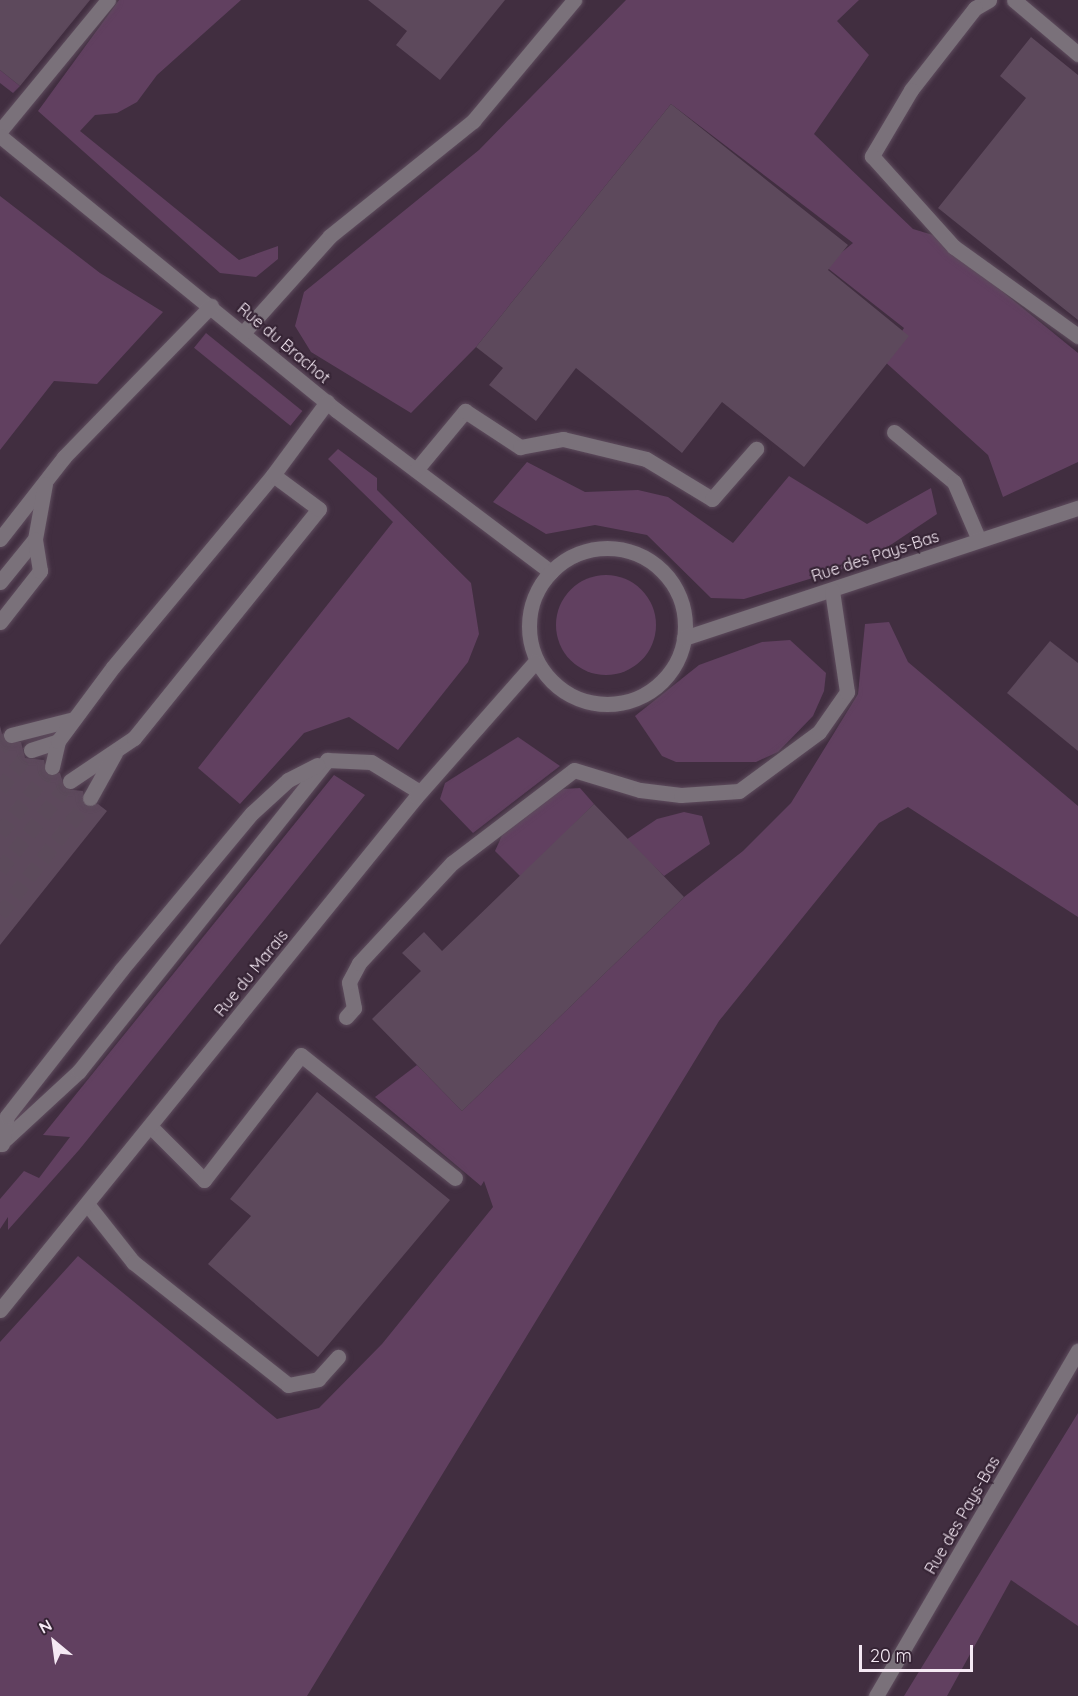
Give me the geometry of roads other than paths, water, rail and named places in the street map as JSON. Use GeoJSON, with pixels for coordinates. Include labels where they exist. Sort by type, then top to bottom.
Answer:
{"type":"FeatureCollection","features":[{"type":"Feature","properties":{"kind":"street"},"geometry":{"type":"LineString","coordinates":[[0,134],[108,0]]}},
{"type":"Feature","properties":{"kind":"street"},"geometry":{"type":"LineString","coordinates":[[243,333],[330,236],[473,121],[574,0]]}},
{"type":"Feature","properties":{"kind":"street"},"geometry":{"type":"LineString","coordinates":[[989,0],[975,8],[911,90],[872,156],[954,247],[1078,336]]}},
{"type":"Feature","properties":{"kind":"street"},"geometry":{"type":"LineString","coordinates":[[1014,0],[1078,54]]}},
{"type":"Feature","properties":{"kind":"street","name":"Rue du Brachot"},"geometry":{"type":"LineString","coordinates":[[0,134],[327,402],[551,572]]}},
{"type":"Feature","properties":{"kind":"street"},"geometry":{"type":"LineString","coordinates":[[0,539],[46,481],[211,306]]}},
{"type":"Feature","properties":{"kind":"street"},"geometry":{"type":"LineString","coordinates":[[52,767],[58,741],[74,719],[273,475],[327,402]]}},
{"type":"Feature","properties":{"kind":"street"},"geometry":{"type":"LineString","coordinates":[[416,470],[465,411],[520,447],[563,439],[646,459],[712,499],[756,449]]}},
{"type":"Feature","properties":{"kind":"street"},"geometry":{"type":"LineString","coordinates":[[894,432],[954,482],[979,540]]}},
{"type":"Feature","properties":{"kind":"street"},"geometry":{"type":"LineString","coordinates":[[70,781],[134,738],[319,509],[273,475]]}},
{"type":"Feature","properties":{"kind":"street"},"geometry":{"type":"LineString","coordinates":[[0,622],[40,571],[35,539],[46,481]]}},
{"type":"Feature","properties":{"kind":"street","name":"Rue des Pays-Bas"},"geometry":{"type":"LineString","coordinates":[[684,638],[1078,508]]}},
{"type":"Feature","properties":{"kind":"street"},"geometry":{"type":"LineString","coordinates":[[0,582],[35,539]]}},
{"type":"Feature","properties":{"kind":"street"},"geometry":{"type":"LineString","coordinates":[[588,550],[632,552],[667,577],[679,596],[684,638],[664,680],[624,703],[578,699],[557,687],[535,663],[530,609],[551,572],[588,550]]}},
{"type":"Feature","properties":{"kind":"street"},"geometry":{"type":"LineString","coordinates":[[346,1017],[354,1008],[349,982],[358,963],[452,863],[574,770],[681,795],[739,791],[819,732],[847,692],[831,590]]}},
{"type":"Feature","properties":{"kind":"street","name":"Rue du Marais"},"geometry":{"type":"LineString","coordinates":[[0,1310],[88,1205],[420,792],[535,663]]}},
{"type":"Feature","properties":{"kind":"street"},"geometry":{"type":"LineString","coordinates":[[11,735],[74,719]]}},
{"type":"Feature","properties":{"kind":"street"},"geometry":{"type":"LineString","coordinates":[[31,750],[58,741]]}},
{"type":"Feature","properties":{"kind":"street"},"geometry":{"type":"LineString","coordinates":[[90,798],[117,749]]}},
{"type":"Feature","properties":{"kind":"street"},"geometry":{"type":"LineString","coordinates":[[1,1142],[7,1116],[252,813],[288,780],[327,760],[371,762],[420,792]]}},
{"type":"Feature","properties":{"kind":"street"},"geometry":{"type":"LineString","coordinates":[[1,1142],[79,1071],[327,760]]}},
{"type":"Feature","properties":{"kind":"street"},"geometry":{"type":"LineString","coordinates":[[151,1126],[204,1180],[301,1055],[454,1178]]}},
{"type":"Feature","properties":{"kind":"street"},"geometry":{"type":"LineString","coordinates":[[88,1205],[134,1262],[288,1384],[318,1379],[338,1357]]}},
{"type":"Feature","properties":{"kind":"street","name":"Rue des Pays-Bas"},"geometry":{"type":"LineString","coordinates":[[876,1696],[1078,1351]]}},
{"type":"Feature","properties":{"kind":"tunnel"},"geometry":{"type":"LineString","coordinates":[[0,749],[11,735]]}},
{"type":"Feature","properties":{"kind":"tunnel"},"geometry":{"type":"LineString","coordinates":[[0,789],[31,750]]}},
{"type":"Feature","properties":{"kind":"tunnel"},"geometry":{"type":"LineString","coordinates":[[0,833],[52,767]]}},
{"type":"Feature","properties":{"kind":"tunnel"},"geometry":{"type":"LineString","coordinates":[[0,870],[70,781]]}},
{"type":"Feature","properties":{"kind":"tunnel"},"geometry":{"type":"LineString","coordinates":[[0,914],[90,798]]}}]}
